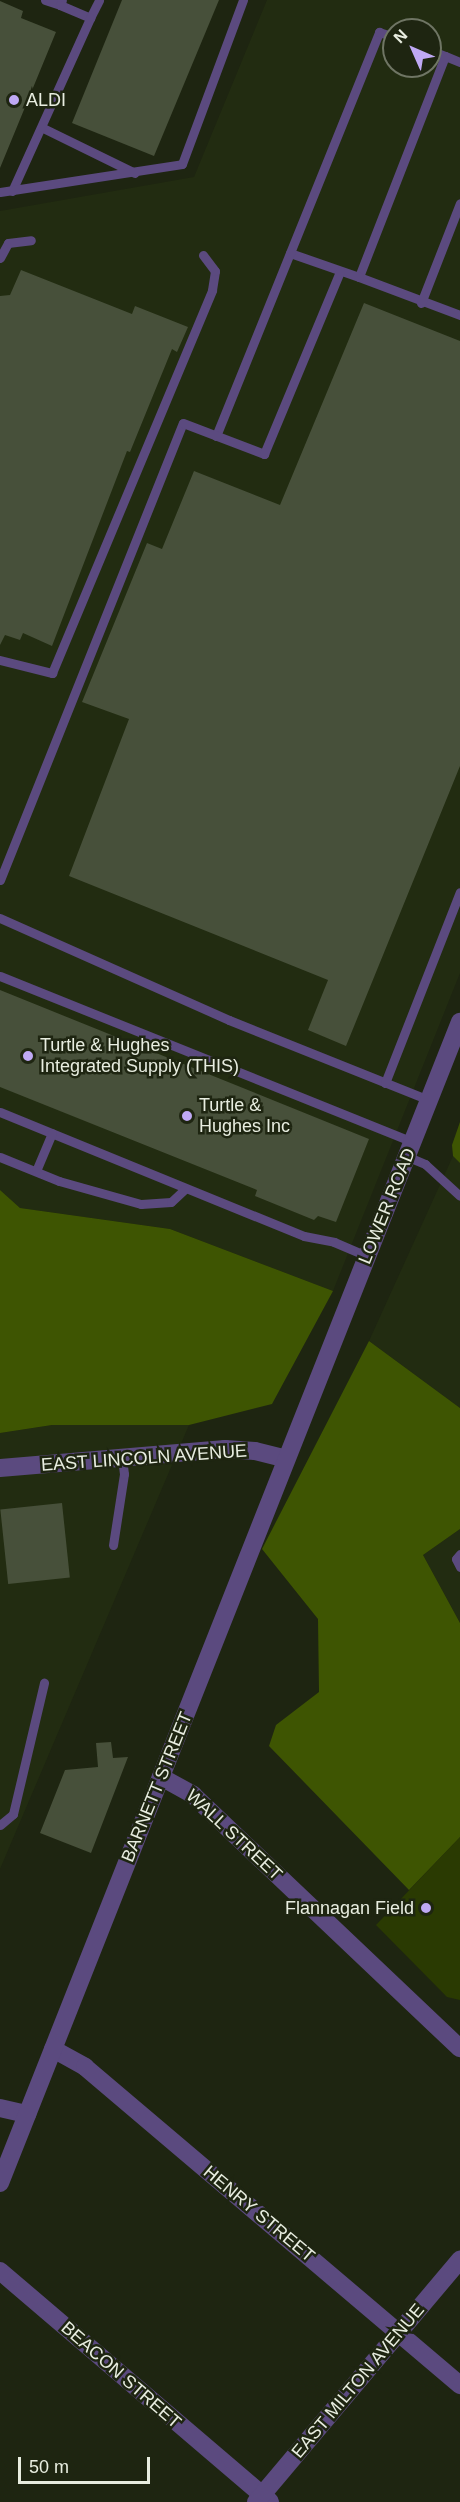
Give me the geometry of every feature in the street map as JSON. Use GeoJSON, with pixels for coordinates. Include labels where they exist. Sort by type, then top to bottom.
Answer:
{"type":"FeatureCollection","features":[{"type":"Feature","properties":{"kind":"street","name":"LOWER ROAD"},"geometry":{"type":"LineString","coordinates":[[314,1391],[429,1100],[456,1046],[460,1022]]}},
{"type":"Feature","properties":{"kind":"street","name":"BARNETT STREET"},"geometry":{"type":"LineString","coordinates":[[0,2182],[314,1391]]}},
{"type":"Feature","properties":{"kind":"street","name":"EAST LINCOLN AVENUE"},"geometry":{"type":"LineString","coordinates":[[0,1468],[225,1449],[255,1450],[286,1459]]}},
{"type":"Feature","properties":{"kind":"street","name":"WALL STREET"},"geometry":{"type":"LineString","coordinates":[[161,1777],[193,1795],[460,2048]]}},
{"type":"Feature","properties":{"kind":"street","name":"HENRY STREET"},"geometry":{"type":"LineString","coordinates":[[53,2049],[85,2067],[460,2385]]}},
{"type":"Feature","properties":{"kind":"street"},"geometry":{"type":"LineString","coordinates":[[0,2108],[27,2114]]}},
{"type":"Feature","properties":{"kind":"street","name":"EAST MILTON AVENUE"},"geometry":{"type":"LineString","coordinates":[[262,2500],[460,2260]]}},
{"type":"Feature","properties":{"kind":"street","name":"BEACON STREET"},"geometry":{"type":"LineString","coordinates":[[0,2271],[262,2500]]}},
{"type":"Feature","properties":{"kind":"lane"},"geometry":{"type":"LineString","coordinates":[[45,0],[62,3],[90,18]]}},
{"type":"Feature","properties":{"kind":"lane"},"geometry":{"type":"LineString","coordinates":[[12,191],[43,128],[99,0]]}},
{"type":"Feature","properties":{"kind":"lane"},"geometry":{"type":"LineString","coordinates":[[0,192],[182,164],[243,0]]}},
{"type":"Feature","properties":{"kind":"lane"},"geometry":{"type":"LineString","coordinates":[[216,436],[379,32],[382,33]]}},
{"type":"Feature","properties":{"kind":"lane"},"geometry":{"type":"LineString","coordinates":[[442,55],[460,62]]}},
{"type":"Feature","properties":{"kind":"lane"},"geometry":{"type":"LineString","coordinates":[[359,277],[445,56]]}},
{"type":"Feature","properties":{"kind":"lane"},"geometry":{"type":"LineString","coordinates":[[43,128],[135,173]]}},
{"type":"Feature","properties":{"kind":"lane"},"geometry":{"type":"LineString","coordinates":[[421,303],[460,203]]}},
{"type":"Feature","properties":{"kind":"lane"},"geometry":{"type":"LineString","coordinates":[[0,258],[8,243],[31,240]]}},
{"type":"Feature","properties":{"kind":"lane"},"geometry":{"type":"LineString","coordinates":[[290,253],[359,277],[421,303],[460,315]]}},
{"type":"Feature","properties":{"kind":"lane"},"geometry":{"type":"LineString","coordinates":[[0,660],[52,673],[212,290],[215,271],[203,255]]}},
{"type":"Feature","properties":{"kind":"lane"},"geometry":{"type":"LineString","coordinates":[[0,880],[183,423],[264,454],[340,271]]}},
{"type":"Feature","properties":{"kind":"lane"},"geometry":{"type":"LineString","coordinates":[[385,1083],[460,892]]}},
{"type":"Feature","properties":{"kind":"lane"},"geometry":{"type":"LineString","coordinates":[[0,918],[229,1020],[429,1100]]}},
{"type":"Feature","properties":{"kind":"lane"},"geometry":{"type":"LineString","coordinates":[[0,976],[409,1149],[460,1196]]}},
{"type":"Feature","properties":{"kind":"lane"},"geometry":{"type":"LineString","coordinates":[[0,1112],[304,1236],[334,1242],[367,1256]]}},
{"type":"Feature","properties":{"kind":"lane"},"geometry":{"type":"LineString","coordinates":[[36,1171],[52,1133]]}},
{"type":"Feature","properties":{"kind":"lane"},"geometry":{"type":"LineString","coordinates":[[0,1157],[36,1171],[141,1204],[171,1202],[185,1189]]}},
{"type":"Feature","properties":{"kind":"lane"},"geometry":{"type":"LineString","coordinates":[[113,1545],[124,1474],[122,1458]]}},
{"type":"Feature","properties":{"kind":"lane"},"geometry":{"type":"LineString","coordinates":[[460,1554],[456,1559],[460,1567]]}},
{"type":"Feature","properties":{"kind":"lane"},"geometry":{"type":"LineString","coordinates":[[0,1825],[13,1814],[44,1683]]}},
{"type":"Feature","properties":{"kind":"shaded area"},"geometry":{"type":"Polygon","coordinates":[[[267,0],[460,0],[460,973],[333,1291],[170,1229],[20,1208],[0,1190],[0,211],[194,177],[267,0]]]}},
{"type":"Feature","properties":{"kind":"shaded area"},"geometry":{"type":"Polygon","coordinates":[[[453,1156],[460,1163],[460,1408],[369,1341],[453,1156]]]}},
{"type":"Feature","properties":{"kind":"shaded area"},"geometry":{"type":"Polygon","coordinates":[[[52,1425],[189,1425],[0,1869],[0,1433],[52,1425]]]}},
{"type":"Feature","properties":{"kind":"shaded area"},"geometry":{"type":"Polygon","coordinates":[[[460,1529],[460,1623],[423,1555],[460,1529]]]}},
{"type":"Feature","properties":{"kind":"green space"},"geometry":{"type":"Polygon","coordinates":[[[460,1122],[460,1163],[453,1156],[452,1145],[460,1122]]]}},
{"type":"Feature","properties":{"kind":"green space"},"geometry":{"type":"Polygon","coordinates":[[[0,1190],[20,1208],[170,1229],[333,1291],[272,1404],[189,1425],[52,1425],[0,1433],[0,1190]]]}},
{"type":"Feature","properties":{"kind":"green space"},"geometry":{"type":"Polygon","coordinates":[[[369,1341],[460,1408],[460,1529],[423,1555],[460,1623],[460,1837],[409,1890],[269,1746],[276,1725],[319,1692],[318,1619],[262,1549],[369,1341]]]}},
{"type":"Feature","properties":{"kind":"green space","name":"Flannagan Field"},"geometry":{"type":"Polygon","coordinates":[[[460,1837],[460,2000],[447,1997],[376,1925],[460,1837]]]}},
{"type":"Feature","properties":{"kind":"building"},"geometry":{"type":"Polygon","coordinates":[[[122,0],[219,0],[154,156],[72,123],[122,0]]]}},
{"type":"Feature","properties":{"kind":"building","name":"ALDI"},"geometry":{"type":"Polygon","coordinates":[[[0,1],[23,11],[21,18],[56,32],[0,168],[0,1]]]}},
{"type":"Feature","properties":{"kind":"building"},"geometry":{"type":"Polygon","coordinates":[[[21,270],[132,314],[135,306],[188,327],[177,352],[172,349],[130,452],[127,451],[52,646],[23,633],[20,640],[5,635],[0,645],[0,296],[10,295],[21,270]]]}},
{"type":"Feature","properties":{"kind":"building"},"geometry":{"type":"Polygon","coordinates":[[[364,303],[460,341],[460,766],[346,1046],[308,1030],[328,980],[69,876],[129,719],[82,702],[147,543],[162,549],[194,471],[280,505],[364,303]]]}},
{"type":"Feature","properties":{"kind":"building"},"geometry":{"type":"Polygon","coordinates":[[[0,990],[369,1139],[336,1222],[318,1216],[314,1220],[255,1196],[257,1190],[0,1087],[0,990]]]}},
{"type":"Feature","properties":{"kind":"building"},"geometry":{"type":"Polygon","coordinates":[[[62,1503],[70,1578],[8,1584],[0,1509],[62,1503]]]}},
{"type":"Feature","properties":{"kind":"building"},"geometry":{"type":"Polygon","coordinates":[[[111,1742],[113,1758],[128,1757],[91,1853],[40,1833],[65,1770],[98,1767],[96,1743],[111,1742]]]}},
{"type":"Feature","properties":{"kind":"place","name":"ALDI"},"geometry":{"type":"Point","coordinates":[14,100]}},
{"type":"Feature","properties":{"kind":"place","name":"Turtle & Hughes Integrated Supply (THIS)"},"geometry":{"type":"Point","coordinates":[28,1056]}},
{"type":"Feature","properties":{"kind":"place","name":"Turtle & Hughes Inc"},"geometry":{"type":"Point","coordinates":[187,1116]}},
{"type":"Feature","properties":{"kind":"place","name":"Flannagan Field"},"geometry":{"type":"Point","coordinates":[426,1908]}}]}
